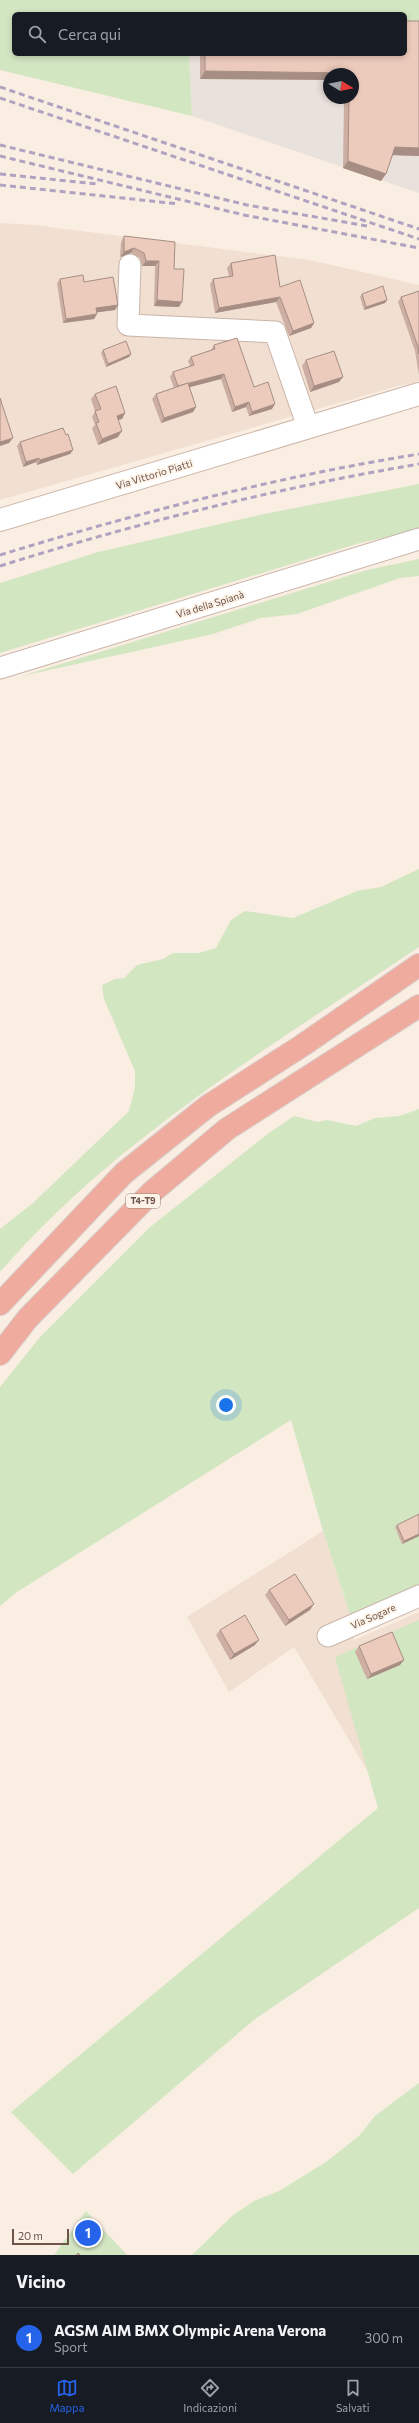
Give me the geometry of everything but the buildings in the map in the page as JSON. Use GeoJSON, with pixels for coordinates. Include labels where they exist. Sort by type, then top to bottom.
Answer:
{"type":"FeatureCollection","features":[{"type":"Feature","properties":{"kind":"highway"},"geometry":{"type":"LineString","coordinates":[[0,1304],[124,1173],[208,1106],[303,1045],[419,965]]}},
{"type":"Feature","properties":{"kind":"highway","name":"T4-T9"},"geometry":{"type":"LineString","coordinates":[[0,1354],[28,1318],[152,1192],[227,1129],[419,1006]]}},
{"type":"Feature","properties":{"kind":"street"},"geometry":{"type":"LineString","coordinates":[[130,264],[128,325],[275,332],[308,427]]}},
{"type":"Feature","properties":{"kind":"street","name":"Via Vittorio Piatti"},"geometry":{"type":"LineString","coordinates":[[0,520],[419,394]]}},
{"type":"Feature","properties":{"kind":"street","name":"Via della Spianà"},"geometry":{"type":"LineString","coordinates":[[0,668],[419,539]]}},
{"type":"Feature","properties":{"kind":"street","name":"Via Sogare"},"geometry":{"type":"LineString","coordinates":[[328,1636],[419,1596]]}},
{"type":"Feature","properties":{"kind":"shaded area"},"geometry":{"type":"Polygon","coordinates":[[[419,27],[419,193],[192,116],[189,56],[407,56],[407,50],[419,27]]]}},
{"type":"Feature","properties":{"kind":"shaded area"},"geometry":{"type":"Polygon","coordinates":[[[0,223],[34,225],[310,260],[419,285],[419,382],[398,386],[0,500],[0,223]]]}},
{"type":"Feature","properties":{"kind":"shaded area"},"geometry":{"type":"Polygon","coordinates":[[[323,1531],[350,1615],[354,1640],[419,1612],[419,1746],[368,1772],[294,1647],[229,1692],[187,1617],[323,1531]]]}},
{"type":"Feature","properties":{"kind":"green space"},"geometry":{"type":"Polygon","coordinates":[[[0,0],[419,0],[419,27],[407,27],[407,12],[12,12],[12,56],[189,56],[192,116],[0,70],[0,0]]]}},
{"type":"Feature","properties":{"kind":"green space"},"geometry":{"type":"Polygon","coordinates":[[[419,484],[419,530],[360,543],[0,653],[0,583],[98,552],[264,514],[419,484]]]}},
{"type":"Feature","properties":{"kind":"green space"},"geometry":{"type":"Polygon","coordinates":[[[419,559],[419,576],[400,578],[297,614],[261,618],[213,634],[22,676],[367,570],[419,559]]]}},
{"type":"Feature","properties":{"kind":"green space"},"geometry":{"type":"Polygon","coordinates":[[[419,869],[419,947],[308,1020],[198,1096],[145,1136],[94,1178],[45,1224],[0,1272],[0,1229],[33,1203],[129,1111],[135,1087],[135,1071],[104,999],[102,985],[115,979],[124,978],[137,965],[163,959],[173,953],[199,953],[216,948],[231,920],[245,911],[293,918],[357,891],[381,887],[419,869]]]}},
{"type":"Feature","properties":{"kind":"green space"},"geometry":{"type":"Polygon","coordinates":[[[419,1109],[419,1585],[350,1615],[323,1531],[291,1420],[17,1592],[0,1606],[0,1387],[40,1337],[150,1227],[269,1133],[294,1116],[318,1122],[327,1120],[356,1126],[375,1118],[400,1116],[419,1109]]]}},
{"type":"Feature","properties":{"kind":"green space"},"geometry":{"type":"Polygon","coordinates":[[[419,1620],[419,1908],[255,2019],[73,2174],[11,2112],[378,1808],[335,1657],[419,1620]]]}},
{"type":"Feature","properties":{"kind":"green space"},"geometry":{"type":"Polygon","coordinates":[[[419,2083],[419,2255],[192,2255],[233,2215],[254,2201],[279,2191],[326,2162],[359,2136],[375,2116],[419,2083]]]}},
{"type":"Feature","properties":{"kind":"green space"},"geometry":{"type":"Polygon","coordinates":[[[86,2211],[127,2255],[54,2255],[86,2211]]]}},
{"type":"Feature","properties":{"kind":"railway"},"geometry":{"type":"LineString","coordinates":[[0,87],[419,229]]}},
{"type":"Feature","properties":{"kind":"railway"},"geometry":{"type":"LineString","coordinates":[[0,98],[419,239]]}},
{"type":"Feature","properties":{"kind":"railway"},"geometry":{"type":"LineString","coordinates":[[0,145],[247,205],[367,226]]}},
{"type":"Feature","properties":{"kind":"railway"},"geometry":{"type":"LineString","coordinates":[[0,156],[244,215],[419,248]]}},
{"type":"Feature","properties":{"kind":"railway"},"geometry":{"type":"LineString","coordinates":[[0,174],[97,184]]}},
{"type":"Feature","properties":{"kind":"railway"},"geometry":{"type":"LineString","coordinates":[[0,185],[179,204]]}},
{"type":"Feature","properties":{"kind":"railway"},"geometry":{"type":"LineString","coordinates":[[0,555],[103,525],[208,497],[366,463],[419,454]]}},
{"type":"Feature","properties":{"kind":"railway"},"geometry":{"type":"LineString","coordinates":[[0,566],[103,535],[260,495],[419,464]]}},
{"type":"Feature","properties":{"kind":"place","name":"AGSM AIM BMX Olympic Arena Verona"},"geometry":{"type":"Point","coordinates":[88,2233]}}]}
